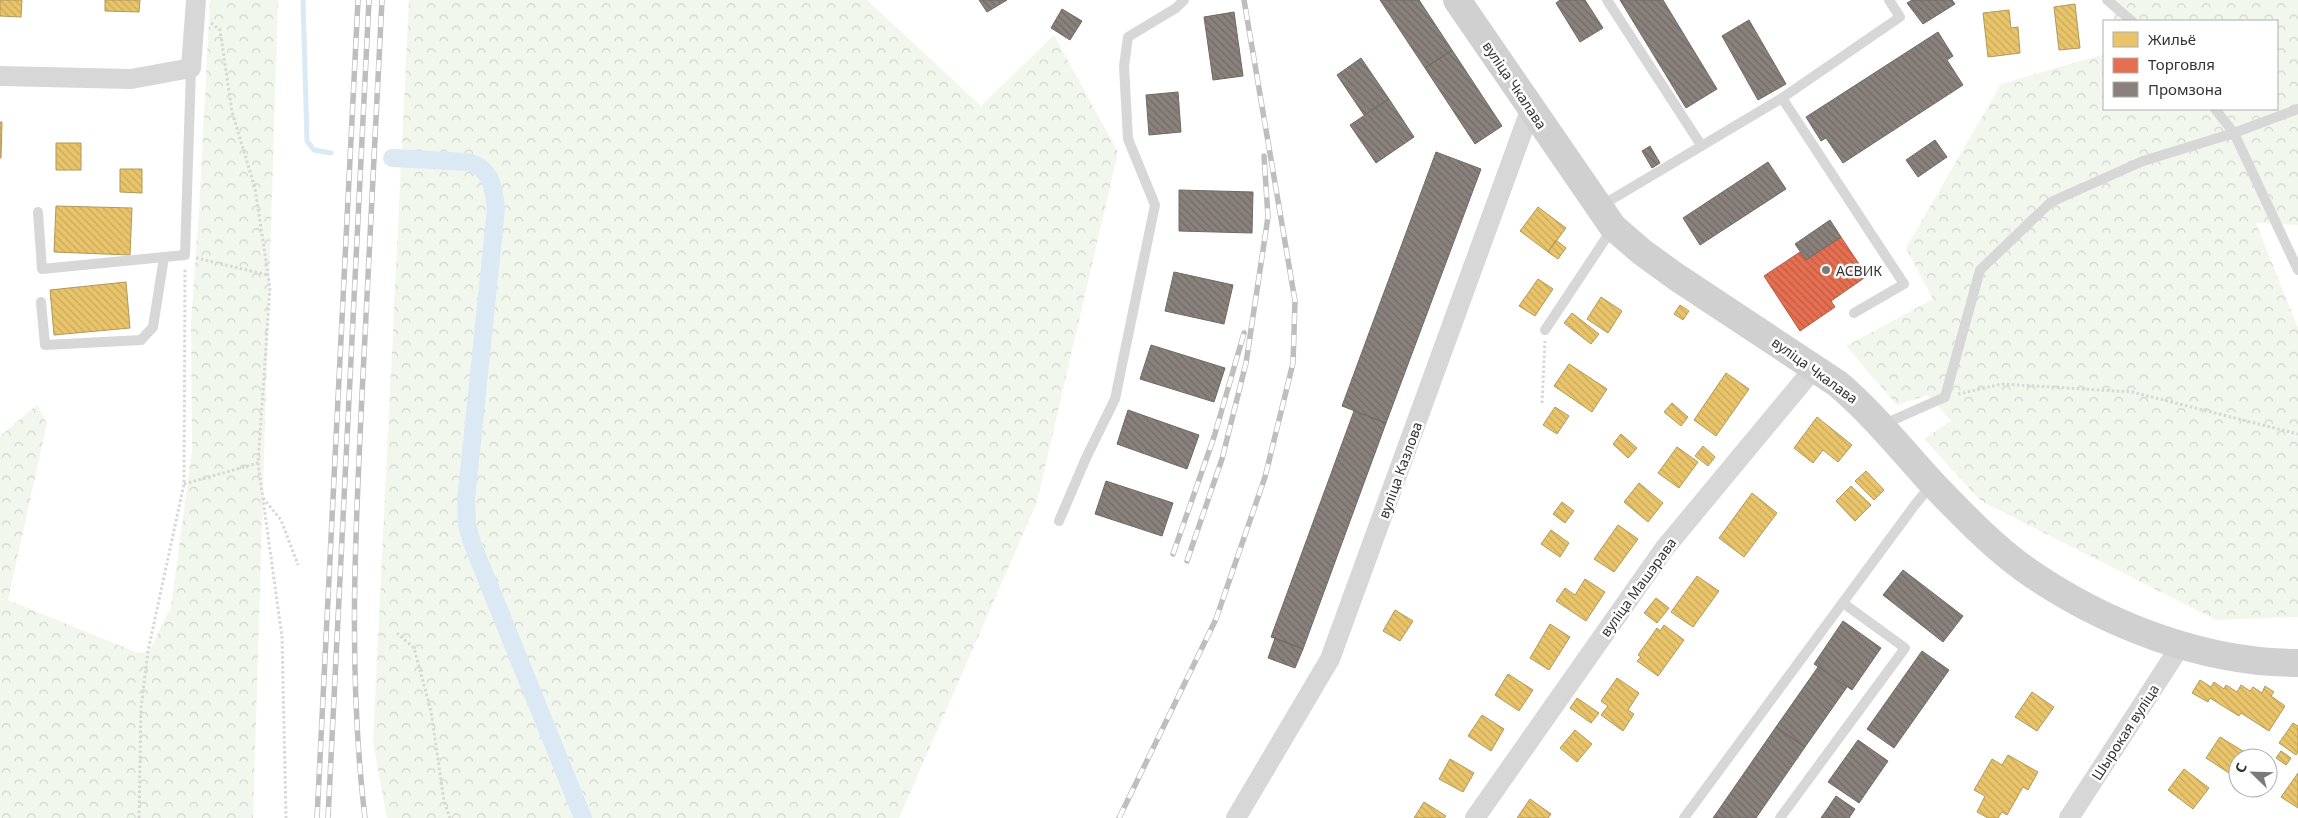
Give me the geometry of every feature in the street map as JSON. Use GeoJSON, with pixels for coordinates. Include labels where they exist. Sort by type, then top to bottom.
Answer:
{"type":"FeatureCollection","features":[{"type":"Feature","properties":{"kind":"street","name":"вуліца Чкалава"},"geometry":{"type":"LineString","coordinates":[[1457,0],[1606,217],[1626,240],[1668,271],[1815,367],[1861,403],[1933,483],[2006,554],[2026,570],[2060,591],[2119,622],[2149,635],[2181,645],[2248,659],[2298,663]]}},
{"type":"Feature","properties":{"kind":"street"},"geometry":{"type":"LineString","coordinates":[[0,76],[131,80],[191,68],[196,5]]}},
{"type":"Feature","properties":{"kind":"street","name":"вуліца Казлова"},"geometry":{"type":"LineString","coordinates":[[1236,818],[1330,659],[1531,108]]}},
{"type":"Feature","properties":{"kind":"street","name":"вуліца Машэрава"},"geometry":{"type":"LineString","coordinates":[[1474,818],[1664,549],[1815,367]]}},
{"type":"Feature","properties":{"kind":"street","name":"Шырокая вуліца"},"geometry":{"type":"LineString","coordinates":[[2069,818],[2181,645]]}},
{"type":"Feature","properties":{"kind":"lane"},"geometry":{"type":"LineString","coordinates":[[1059,522],[1086,458],[1115,399],[1155,205],[1128,139],[1124,66],[1128,36],[1176,8],[1184,0]]}},
{"type":"Feature","properties":{"kind":"lane"},"geometry":{"type":"LineString","coordinates":[[1607,0],[1701,145]]}},
{"type":"Feature","properties":{"kind":"lane"},"geometry":{"type":"LineString","coordinates":[[1546,330],[1606,217],[1701,145],[1782,98],[1900,17],[1889,0]]}},
{"type":"Feature","properties":{"kind":"lane"},"geometry":{"type":"LineString","coordinates":[[2107,0],[2131,20]]}},
{"type":"Feature","properties":{"kind":"lane"},"geometry":{"type":"LineString","coordinates":[[38,212],[42,269],[185,255],[191,68]]}},
{"type":"Feature","properties":{"kind":"lane"},"geometry":{"type":"LineString","coordinates":[[1782,98],[1904,284],[1854,313]]}},
{"type":"Feature","properties":{"kind":"lane"},"geometry":{"type":"LineString","coordinates":[[1881,426],[1945,397],[1980,270],[2051,202],[2143,161],[2234,133],[2298,109]]}},
{"type":"Feature","properties":{"kind":"lane"},"geometry":{"type":"LineString","coordinates":[[2216,110],[2234,133],[2298,270]]}},
{"type":"Feature","properties":{"kind":"lane"},"geometry":{"type":"LineString","coordinates":[[41,302],[45,345],[141,340],[152,327],[164,258]]}},
{"type":"Feature","properties":{"kind":"lane"},"geometry":{"type":"LineString","coordinates":[[1684,818],[1933,483]]}},
{"type":"Feature","properties":{"kind":"lane"},"geometry":{"type":"LineString","coordinates":[[1780,818],[1905,648],[1843,602]]}},
{"type":"Feature","properties":{"kind":"path"},"geometry":{"type":"LineString","coordinates":[[196,5],[220,30],[232,112],[255,188],[270,288],[258,463],[282,637],[286,818]]}},
{"type":"Feature","properties":{"kind":"path"},"geometry":{"type":"LineString","coordinates":[[139,818],[141,708],[148,651],[184,484],[185,255],[268,275]]}},
{"type":"Feature","properties":{"kind":"path"},"geometry":{"type":"LineString","coordinates":[[1542,403],[1546,330]]}},
{"type":"Feature","properties":{"kind":"path"},"geometry":{"type":"LineString","coordinates":[[1945,397],[2002,384],[2132,392],[2298,434]]}},
{"type":"Feature","properties":{"kind":"path"},"geometry":{"type":"LineString","coordinates":[[184,484],[258,463]]}},
{"type":"Feature","properties":{"kind":"path"},"geometry":{"type":"LineString","coordinates":[[263,498],[281,520],[298,565]]}},
{"type":"Feature","properties":{"kind":"path"},"geometry":{"type":"LineString","coordinates":[[397,633],[414,648],[431,711],[444,801],[450,818]]}},
{"type":"Feature","properties":{"kind":"green space"},"geometry":{"type":"Polygon","coordinates":[[[210,0],[278,0],[253,818],[0,818],[0,436],[37,405],[47,423],[8,600],[138,653],[149,651],[171,607],[192,451],[191,321],[210,0]]]}},
{"type":"Feature","properties":{"kind":"green space"},"geometry":{"type":"Polygon","coordinates":[[[409,0],[867,0],[981,106],[1054,35],[1118,152],[1037,502],[899,818],[387,818],[373,742],[409,0]]]}},
{"type":"Feature","properties":{"kind":"green space"},"geometry":{"type":"Polygon","coordinates":[[[2298,0],[2298,225],[2256,223],[2298,328],[2298,617],[2216,620],[1981,501],[1924,439],[1951,421],[1928,395],[1897,405],[1846,346],[1933,299],[1906,248],[2001,84],[2103,54],[2103,110],[2278,110],[2278,20],[2114,20],[2112,1],[2298,0]]]}},
{"type":"Feature","properties":{"kind":"building: Жильё"},"geometry":{"type":"Polygon","coordinates":[[[0,0],[22,0],[21,17],[0,16],[0,0]]]}},
{"type":"Feature","properties":{"kind":"building: Жильё"},"geometry":{"type":"Polygon","coordinates":[[[105,0],[140,0],[139,12],[105,11],[105,0]]]}},
{"type":"Feature","properties":{"kind":"building: Жильё"},"geometry":{"type":"Polygon","coordinates":[[[2075,4],[2080,48],[2059,50],[2054,7],[2075,4]]]}},
{"type":"Feature","properties":{"kind":"building: Жильё"},"geometry":{"type":"Polygon","coordinates":[[[2009,10],[2011,28],[2018,27],[2020,53],[1988,57],[1983,13],[2009,10]]]}},
{"type":"Feature","properties":{"kind":"building: Жильё"},"geometry":{"type":"Polygon","coordinates":[[[0,122],[2,122],[1,158],[0,158],[0,122]]]}},
{"type":"Feature","properties":{"kind":"building: Жильё"},"geometry":{"type":"Polygon","coordinates":[[[56,143],[81,143],[81,170],[56,170],[56,143]]]}},
{"type":"Feature","properties":{"kind":"building: Жильё"},"geometry":{"type":"Polygon","coordinates":[[[120,169],[142,169],[142,193],[120,192],[120,169]]]}},
{"type":"Feature","properties":{"kind":"building: Жильё"},"geometry":{"type":"Polygon","coordinates":[[[56,206],[132,208],[130,255],[54,252],[56,206]]]}},
{"type":"Feature","properties":{"kind":"building: Жильё"},"geometry":{"type":"Polygon","coordinates":[[[1538,207],[1566,228],[1548,252],[1520,231],[1538,207]]]}},
{"type":"Feature","properties":{"kind":"building: Жильё"},"geometry":{"type":"Polygon","coordinates":[[[1556,240],[1566,248],[1558,259],[1548,252],[1556,240]]]}},
{"type":"Feature","properties":{"kind":"building: Жильё"},"geometry":{"type":"Polygon","coordinates":[[[1538,279],[1553,289],[1535,316],[1519,306],[1538,279]]]}},
{"type":"Feature","properties":{"kind":"building: Жильё"},"geometry":{"type":"Polygon","coordinates":[[[126,282],[130,328],[54,335],[50,290],[126,282]]]}},
{"type":"Feature","properties":{"kind":"building: Жильё"},"geometry":{"type":"Polygon","coordinates":[[[1601,297],[1622,311],[1608,333],[1587,319],[1601,297]]]}},
{"type":"Feature","properties":{"kind":"building: Жильё"},"geometry":{"type":"Polygon","coordinates":[[[1680,305],[1689,311],[1683,320],[1674,314],[1680,305]]]}},
{"type":"Feature","properties":{"kind":"building: Жильё"},"geometry":{"type":"Polygon","coordinates":[[[1572,313],[1599,334],[1591,344],[1564,323],[1572,313]]]}},
{"type":"Feature","properties":{"kind":"building: Жильё"},"geometry":{"type":"Polygon","coordinates":[[[1569,364],[1607,389],[1592,412],[1554,386],[1569,364]]]}},
{"type":"Feature","properties":{"kind":"building: Жильё"},"geometry":{"type":"Polygon","coordinates":[[[1726,373],[1749,389],[1716,436],[1694,420],[1726,373]]]}},
{"type":"Feature","properties":{"kind":"building: Жильё"},"geometry":{"type":"Polygon","coordinates":[[[1672,403],[1688,417],[1681,426],[1664,412],[1672,403]]]}},
{"type":"Feature","properties":{"kind":"building: Жильё"},"geometry":{"type":"Polygon","coordinates":[[[1555,407],[1569,416],[1557,434],[1543,425],[1555,407]]]}},
{"type":"Feature","properties":{"kind":"building: Жильё"},"geometry":{"type":"Polygon","coordinates":[[[1817,417],[1852,445],[1838,462],[1823,450],[1813,463],[1794,448],[1817,417]]]}},
{"type":"Feature","properties":{"kind":"building: Жильё"},"geometry":{"type":"Polygon","coordinates":[[[1621,434],[1637,448],[1628,458],[1613,444],[1621,434]]]}},
{"type":"Feature","properties":{"kind":"building: Жильё"},"geometry":{"type":"Polygon","coordinates":[[[1703,446],[1715,457],[1708,466],[1695,456],[1703,446]]]}},
{"type":"Feature","properties":{"kind":"building: Жильё"},"geometry":{"type":"Polygon","coordinates":[[[1677,447],[1698,462],[1679,488],[1658,473],[1677,447]]]}},
{"type":"Feature","properties":{"kind":"building: Жильё"},"geometry":{"type":"Polygon","coordinates":[[[1866,471],[1884,490],[1874,500],[1855,481],[1866,471]]]}},
{"type":"Feature","properties":{"kind":"building: Жильё"},"geometry":{"type":"Polygon","coordinates":[[[1639,483],[1663,503],[1648,522],[1624,502],[1639,483]]]}},
{"type":"Feature","properties":{"kind":"building: Жильё"},"geometry":{"type":"Polygon","coordinates":[[[1851,486],[1871,505],[1855,521],[1836,501],[1851,486]]]}},
{"type":"Feature","properties":{"kind":"building: Жильё"},"geometry":{"type":"Polygon","coordinates":[[[1752,493],[1777,513],[1744,557],[1719,538],[1752,493]]]}},
{"type":"Feature","properties":{"kind":"building: Жильё"},"geometry":{"type":"Polygon","coordinates":[[[1562,502],[1574,511],[1565,523],[1553,514],[1562,502]]]}},
{"type":"Feature","properties":{"kind":"building: Жильё"},"geometry":{"type":"Polygon","coordinates":[[[1618,525],[1638,539],[1614,572],[1594,559],[1618,525]]]}},
{"type":"Feature","properties":{"kind":"building: Жильё"},"geometry":{"type":"Polygon","coordinates":[[[1551,530],[1569,543],[1560,557],[1541,544],[1551,530]]]}},
{"type":"Feature","properties":{"kind":"building: Жильё"},"geometry":{"type":"Polygon","coordinates":[[[1697,576],[1719,591],[1693,627],[1671,612],[1697,576]]]}},
{"type":"Feature","properties":{"kind":"building: Жильё"},"geometry":{"type":"Polygon","coordinates":[[[1585,579],[1605,592],[1586,621],[1556,601],[1565,588],[1575,595],[1585,579]]]}},
{"type":"Feature","properties":{"kind":"building: Жильё"},"geometry":{"type":"Polygon","coordinates":[[[1656,598],[1669,608],[1657,623],[1644,613],[1656,598]]]}},
{"type":"Feature","properties":{"kind":"building: Жильё"},"geometry":{"type":"Polygon","coordinates":[[[1395,610],[1413,621],[1400,641],[1383,631],[1395,610]]]}},
{"type":"Feature","properties":{"kind":"building: Жильё"},"geometry":{"type":"Polygon","coordinates":[[[1550,624],[1570,637],[1549,670],[1530,658],[1550,624]]]}},
{"type":"Feature","properties":{"kind":"building: Жильё"},"geometry":{"type":"Polygon","coordinates":[[[1664,625],[1684,640],[1658,676],[1637,661],[1641,657],[1638,655],[1657,628],[1660,631],[1664,625]]]}},
{"type":"Feature","properties":{"kind":"building: Жильё"},"geometry":{"type":"Polygon","coordinates":[[[1508,674],[1533,690],[1519,711],[1495,695],[1508,674]]]}},
{"type":"Feature","properties":{"kind":"building: Жильё"},"geometry":{"type":"Polygon","coordinates":[[[1617,678],[1639,693],[1628,710],[1634,714],[1623,731],[1601,715],[1608,706],[1601,701],[1617,678]]]}},
{"type":"Feature","properties":{"kind":"building: Жильё"},"geometry":{"type":"Polygon","coordinates":[[[2200,680],[2211,687],[2214,682],[2224,689],[2226,685],[2237,692],[2241,685],[2250,691],[2253,687],[2262,693],[2265,686],[2274,692],[2271,696],[2285,706],[2269,731],[2241,713],[2239,716],[2210,698],[2208,702],[2192,693],[2200,680]]]}},
{"type":"Feature","properties":{"kind":"building: Жильё"},"geometry":{"type":"Polygon","coordinates":[[[2032,692],[2054,707],[2037,731],[2015,717],[2032,692]]]}},
{"type":"Feature","properties":{"kind":"building: Жильё"},"geometry":{"type":"Polygon","coordinates":[[[1577,698],[1599,713],[1591,723],[1570,708],[1577,698]]]}},
{"type":"Feature","properties":{"kind":"building: Жильё"},"geometry":{"type":"Polygon","coordinates":[[[1482,715],[1504,729],[1491,751],[1468,736],[1482,715]]]}},
{"type":"Feature","properties":{"kind":"building: Жильё"},"geometry":{"type":"Polygon","coordinates":[[[2293,723],[2298,726],[2298,752],[2296,755],[2279,743],[2293,723]]]}},
{"type":"Feature","properties":{"kind":"building: Жильё"},"geometry":{"type":"Polygon","coordinates":[[[1575,730],[1592,744],[1577,762],[1560,748],[1575,730]]]}},
{"type":"Feature","properties":{"kind":"building: Жильё"},"geometry":{"type":"Polygon","coordinates":[[[2220,737],[2238,748],[2228,748],[2228,772],[2206,758],[2220,737]]]}},
{"type":"Feature","properties":{"kind":"building: Жильё"},"geometry":{"type":"Polygon","coordinates":[[[2281,751],[2291,758],[2286,765],[2278,759],[2281,751]]]}},
{"type":"Feature","properties":{"kind":"building: Жильё"},"geometry":{"type":"Polygon","coordinates":[[[2008,755],[2038,772],[2028,790],[2023,787],[2007,815],[2002,812],[1998,818],[1988,818],[1977,812],[1985,796],[1974,790],[1992,759],[2002,765],[2008,755]]]}},
{"type":"Feature","properties":{"kind":"building: Жильё"},"geometry":{"type":"Polygon","coordinates":[[[1450,759],[1474,773],[1463,792],[1439,779],[1450,759]]]}},
{"type":"Feature","properties":{"kind":"building: Жильё"},"geometry":{"type":"Polygon","coordinates":[[[2184,769],[2209,788],[2193,809],[2168,790],[2184,769]]]}},
{"type":"Feature","properties":{"kind":"building: Жильё"},"geometry":{"type":"Polygon","coordinates":[[[2298,773],[2298,808],[2281,797],[2298,773]]]}},
{"type":"Feature","properties":{"kind":"building: Жильё"},"geometry":{"type":"Polygon","coordinates":[[[1530,799],[1551,814],[1548,818],[1517,818],[1530,799]]]}},
{"type":"Feature","properties":{"kind":"building: Жильё"},"geometry":{"type":"Polygon","coordinates":[[[1424,802],[1446,816],[1444,818],[1414,818],[1424,802]]]}},
{"type":"Feature","properties":{"kind":"building: Торговля"},"geometry":{"type":"Polygon","coordinates":[[[1841,237],[1867,276],[1831,301],[1835,307],[1800,331],[1764,276],[1800,252],[1806,260],[1841,237]]]}},
{"type":"Feature","properties":{"kind":"building: Промзона"},"geometry":{"type":"Polygon","coordinates":[[[979,0],[1007,0],[987,12],[979,0]]]}},
{"type":"Feature","properties":{"kind":"building: Промзона"},"geometry":{"type":"Polygon","coordinates":[[[1380,0],[1419,0],[1452,50],[1425,68],[1380,0]]]}},
{"type":"Feature","properties":{"kind":"building: Промзона"},"geometry":{"type":"Polygon","coordinates":[[[1560,0],[1585,0],[1603,28],[1580,42],[1556,3],[1560,0]]]}},
{"type":"Feature","properties":{"kind":"building: Промзона"},"geometry":{"type":"Polygon","coordinates":[[[1620,0],[1663,0],[1717,89],[1686,108],[1620,0]]]}},
{"type":"Feature","properties":{"kind":"building: Промзона"},"geometry":{"type":"Polygon","coordinates":[[[1912,0],[1952,0],[1955,4],[1923,24],[1907,3],[1912,0]]]}},
{"type":"Feature","properties":{"kind":"building: Промзона"},"geometry":{"type":"Polygon","coordinates":[[[1062,9],[1082,21],[1070,40],[1051,28],[1062,9]]]}},
{"type":"Feature","properties":{"kind":"building: Промзона"},"geometry":{"type":"Polygon","coordinates":[[[1234,12],[1243,76],[1213,80],[1204,17],[1234,12]]]}},
{"type":"Feature","properties":{"kind":"building: Промзона"},"geometry":{"type":"Polygon","coordinates":[[[1749,20],[1786,84],[1758,100],[1722,36],[1749,20]]]}},
{"type":"Feature","properties":{"kind":"building: Промзона"},"geometry":{"type":"Polygon","coordinates":[[[1938,32],[1953,56],[1947,60],[1963,85],[1843,163],[1826,138],[1821,141],[1806,117],[1938,32]]]}},
{"type":"Feature","properties":{"kind":"building: Промзона"},"geometry":{"type":"Polygon","coordinates":[[[1452,50],[1502,126],[1475,144],[1425,68],[1452,50]]]}},
{"type":"Feature","properties":{"kind":"building: Промзона"},"geometry":{"type":"Polygon","coordinates":[[[1361,58],[1389,99],[1364,115],[1337,75],[1361,58]]]}},
{"type":"Feature","properties":{"kind":"building: Промзона"},"geometry":{"type":"Polygon","coordinates":[[[1178,92],[1181,132],[1149,135],[1146,95],[1178,92]]]}},
{"type":"Feature","properties":{"kind":"building: Промзона"},"geometry":{"type":"Polygon","coordinates":[[[1389,99],[1414,137],[1376,163],[1350,125],[1389,99]]]}},
{"type":"Feature","properties":{"kind":"building: Промзона"},"geometry":{"type":"Polygon","coordinates":[[[1935,140],[1947,157],[1918,177],[1906,160],[1935,140]]]}},
{"type":"Feature","properties":{"kind":"building: Промзона"},"geometry":{"type":"Polygon","coordinates":[[[1650,146],[1660,163],[1652,168],[1642,151],[1650,146]]]}},
{"type":"Feature","properties":{"kind":"building: Промзона"},"geometry":{"type":"Polygon","coordinates":[[[1436,152],[1481,169],[1386,423],[1342,406],[1436,152]]]}},
{"type":"Feature","properties":{"kind":"building: Промзона"},"geometry":{"type":"Polygon","coordinates":[[[1768,162],[1786,189],[1700,245],[1683,218],[1768,162]]]}},
{"type":"Feature","properties":{"kind":"building: Промзона"},"geometry":{"type":"Polygon","coordinates":[[[1179,190],[1253,192],[1252,233],[1179,231],[1179,190]]]}},
{"type":"Feature","properties":{"kind":"building: Промзона"},"geometry":{"type":"Polygon","coordinates":[[[1830,220],[1841,237],[1806,260],[1795,244],[1830,220]]]}},
{"type":"Feature","properties":{"kind":"building: Промзона"},"geometry":{"type":"Polygon","coordinates":[[[1174,272],[1233,285],[1224,324],[1165,311],[1174,272]]]}},
{"type":"Feature","properties":{"kind":"building: Промзона"},"geometry":{"type":"Polygon","coordinates":[[[1151,345],[1225,368],[1214,402],[1140,379],[1151,345]]]}},
{"type":"Feature","properties":{"kind":"building: Промзона"},"geometry":{"type":"Polygon","coordinates":[[[1128,410],[1199,435],[1187,469],[1117,444],[1128,410]]]}},
{"type":"Feature","properties":{"kind":"building: Промзона"},"geometry":{"type":"Polygon","coordinates":[[[1354,411],[1386,423],[1303,649],[1271,637],[1354,411]]]}},
{"type":"Feature","properties":{"kind":"building: Промзона"},"geometry":{"type":"Polygon","coordinates":[[[1106,481],[1173,503],[1162,536],[1095,514],[1106,481]]]}},
{"type":"Feature","properties":{"kind":"building: Промзона"},"geometry":{"type":"Polygon","coordinates":[[[1903,570],[1963,616],[1943,642],[1883,595],[1903,570]]]}},
{"type":"Feature","properties":{"kind":"building: Промзона"},"geometry":{"type":"Polygon","coordinates":[[[1843,621],[1881,648],[1852,690],[1814,664],[1843,621]]]}},
{"type":"Feature","properties":{"kind":"building: Промзона"},"geometry":{"type":"Polygon","coordinates":[[[1275,638],[1303,649],[1295,668],[1268,658],[1275,638]]]}},
{"type":"Feature","properties":{"kind":"building: Промзона"},"geometry":{"type":"Polygon","coordinates":[[[1922,651],[1949,670],[1894,748],[1867,729],[1922,651]]]}},
{"type":"Feature","properties":{"kind":"building: Промзона"},"geometry":{"type":"Polygon","coordinates":[[[1818,667],[1847,687],[1805,747],[1776,727],[1818,667]]]}},
{"type":"Feature","properties":{"kind":"building: Промзона"},"geometry":{"type":"Polygon","coordinates":[[[1776,727],[1805,747],[1756,818],[1713,818],[1776,727]]]}},
{"type":"Feature","properties":{"kind":"building: Промзона"},"geometry":{"type":"Polygon","coordinates":[[[1858,740],[1888,761],[1859,803],[1828,782],[1858,740]]]}},
{"type":"Feature","properties":{"kind":"building: Промзона"},"geometry":{"type":"Polygon","coordinates":[[[1836,796],[1855,809],[1849,818],[1821,818],[1836,796]]]}},
{"type":"Feature","properties":{"kind":"waterway"},"geometry":{"type":"LineString","coordinates":[[303,0],[307,141],[314,150],[331,153]]}},
{"type":"Feature","properties":{"kind":"waterway"},"geometry":{"type":"LineString","coordinates":[[392,158],[468,162],[482,169],[492,186],[496,209],[466,500],[467,525],[472,543],[583,818]]}},
{"type":"Feature","properties":{"kind":"railway"},"geometry":{"type":"LineString","coordinates":[[317,818],[358,0]]}},
{"type":"Feature","properties":{"kind":"railway"},"geometry":{"type":"LineString","coordinates":[[328,818],[369,0]]}},
{"type":"Feature","properties":{"kind":"railway"},"geometry":{"type":"LineString","coordinates":[[365,818],[356,712],[355,554],[382,0]]}},
{"type":"Feature","properties":{"kind":"railway"},"geometry":{"type":"LineString","coordinates":[[1119,818],[1216,619],[1265,477],[1293,363],[1295,301],[1244,0]]}},
{"type":"Feature","properties":{"kind":"railway"},"geometry":{"type":"LineString","coordinates":[[1187,561],[1222,459],[1246,363],[1268,217],[1264,156]]}},
{"type":"Feature","properties":{"kind":"railway"},"geometry":{"type":"LineString","coordinates":[[1173,554],[1214,437],[1244,333]]}},
{"type":"Feature","properties":{"kind":"place","name":"АСВИК"},"geometry":{"type":"Point","coordinates":[1826,270]}}]}
